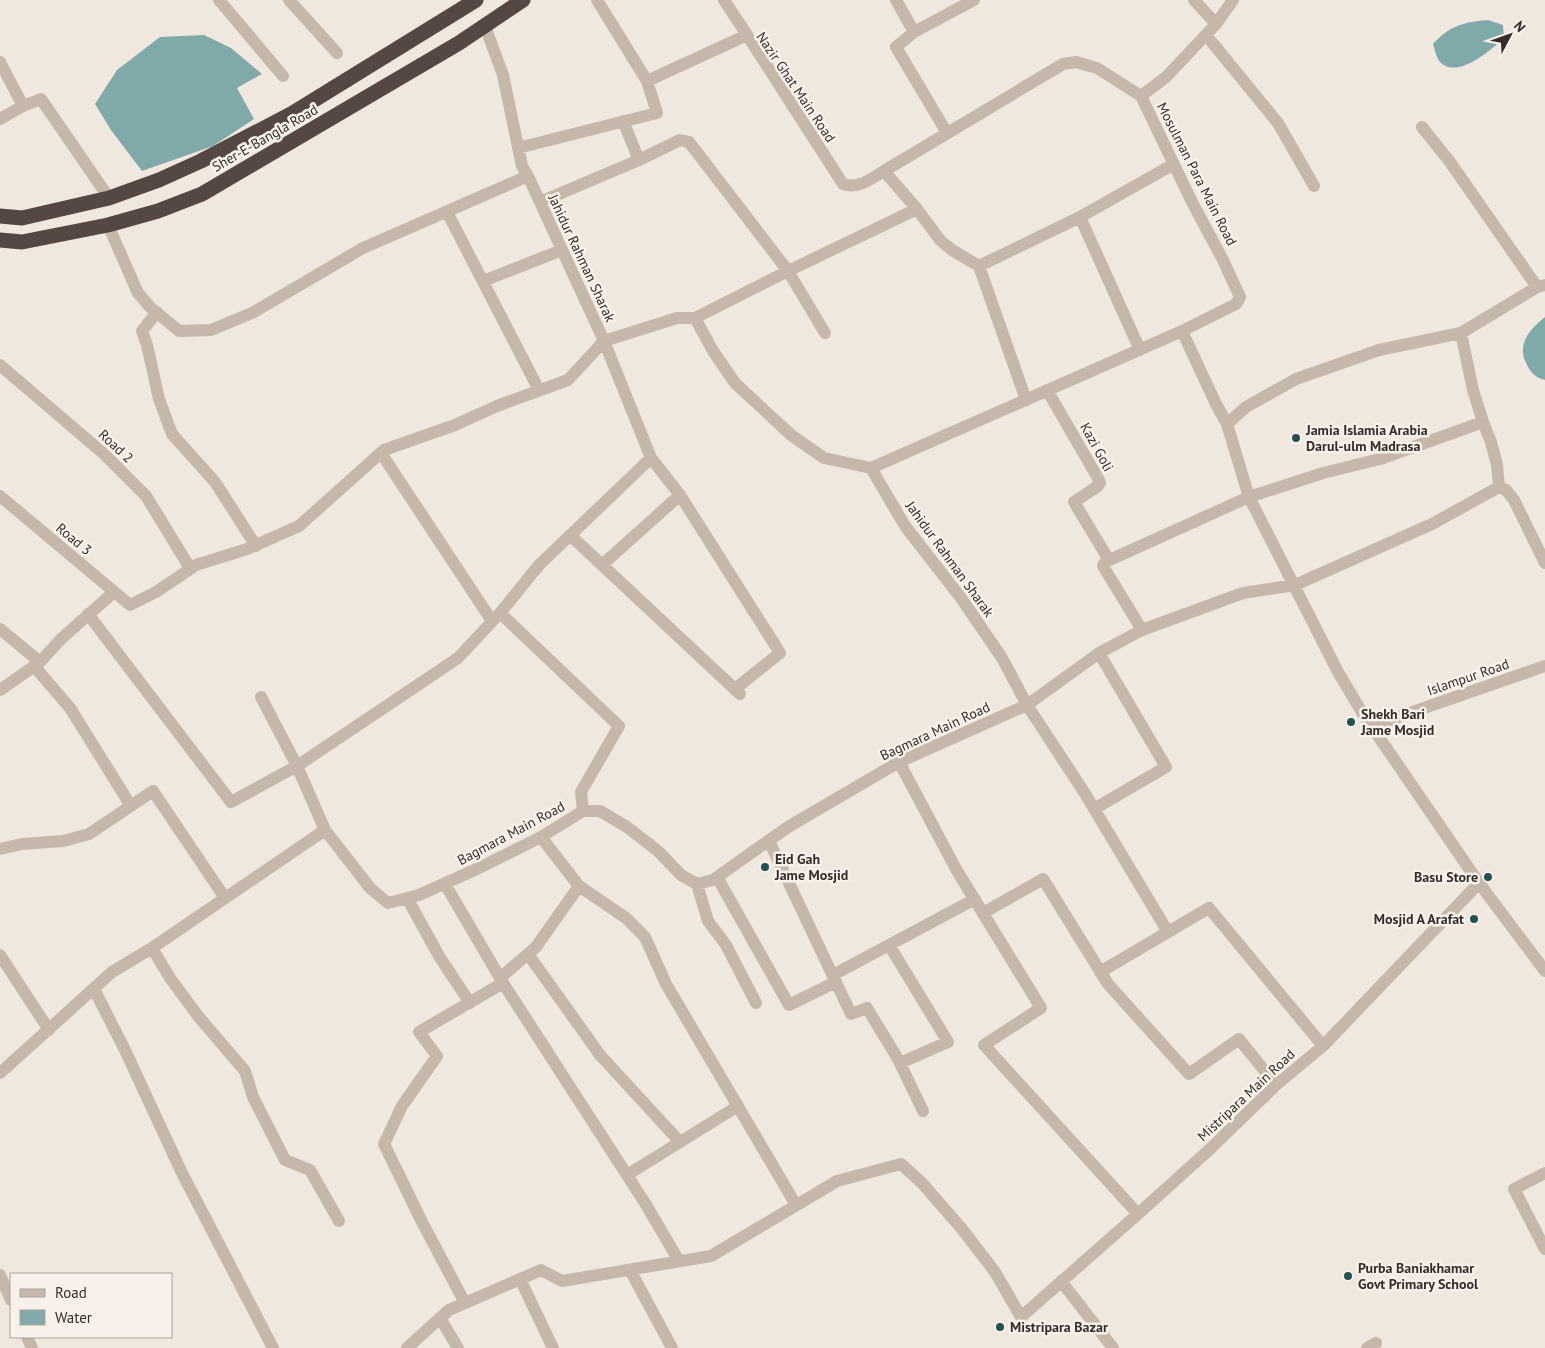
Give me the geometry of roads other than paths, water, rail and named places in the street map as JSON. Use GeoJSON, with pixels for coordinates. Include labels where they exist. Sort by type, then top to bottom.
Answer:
{"type":"FeatureCollection","features":[{"type":"Feature","properties":{"kind":"highway","name":"Sher-E-Bangla Road"},"geometry":{"type":"LineString","coordinates":[[0,216],[22,218],[109,198],[159,180],[293,113],[476,0]]}},
{"type":"Feature","properties":{"kind":"highway","name":"Sher-E-Bangla Road"},"geometry":{"type":"LineString","coordinates":[[0,240],[22,242],[108,225],[158,211],[202,194],[459,42],[523,0]]}},
{"type":"Feature","properties":{"kind":"highway"},"geometry":{"type":"LineString","coordinates":[[444,20],[459,42]]}},
{"type":"Feature","properties":{"kind":"highway"},"geometry":{"type":"LineString","coordinates":[[293,113],[304,134]]}},
{"type":"Feature","properties":{"kind":"street"},"geometry":{"type":"LineString","coordinates":[[219,0],[283,76]]}},
{"type":"Feature","properties":{"kind":"street"},"geometry":{"type":"LineString","coordinates":[[289,0],[337,53]]}},
{"type":"Feature","properties":{"kind":"street"},"geometry":{"type":"LineString","coordinates":[[518,148],[657,113],[647,81],[597,0]]}},
{"type":"Feature","properties":{"kind":"street"},"geometry":{"type":"LineString","coordinates":[[724,0],[747,36]]}},
{"type":"Feature","properties":{"kind":"street"},"geometry":{"type":"LineString","coordinates":[[896,0],[914,32]]}},
{"type":"Feature","properties":{"kind":"street"},"geometry":{"type":"LineString","coordinates":[[947,133],[896,47],[914,32],[974,0]]}},
{"type":"Feature","properties":{"kind":"street"},"geometry":{"type":"LineString","coordinates":[[1194,0],[1216,24]]}},
{"type":"Feature","properties":{"kind":"street","name":"Mosulman Para Main Road"},"geometry":{"type":"LineString","coordinates":[[1182,331],[1236,304],[1240,297],[1224,260],[1192,202],[1141,96],[1166,77],[1216,24],[1233,0]]}},
{"type":"Feature","properties":{"kind":"street","name":"Jahidur Rahman Sharak"},"geometry":{"type":"LineString","coordinates":[[485,26],[504,75],[522,166],[604,340],[676,318],[695,318]]}},
{"type":"Feature","properties":{"kind":"street"},"geometry":{"type":"LineString","coordinates":[[1206,35],[1278,123],[1314,186]]}},
{"type":"Feature","properties":{"kind":"street","name":"Nazir Ghat Main Road"},"geometry":{"type":"LineString","coordinates":[[647,81],[747,36],[843,184],[849,187],[856,186],[884,171],[1063,64],[1076,62],[1097,68],[1141,96]]}},
{"type":"Feature","properties":{"kind":"street"},"geometry":{"type":"LineString","coordinates":[[0,62],[23,106]]}},
{"type":"Feature","properties":{"kind":"street"},"geometry":{"type":"LineString","coordinates":[[0,119],[23,106],[41,99],[109,198]]}},
{"type":"Feature","properties":{"kind":"street"},"geometry":{"type":"LineString","coordinates":[[623,121],[638,160]]}},
{"type":"Feature","properties":{"kind":"street"},"geometry":{"type":"LineString","coordinates":[[1226,424],[1246,407],[1296,379],[1379,350],[1460,333],[1541,286],[1422,127]]}},
{"type":"Feature","properties":{"kind":"street"},"geometry":{"type":"LineString","coordinates":[[540,202],[680,140],[689,142],[788,270],[825,333]]}},
{"type":"Feature","properties":{"kind":"street"},"geometry":{"type":"LineString","coordinates":[[979,266],[1080,217],[1174,164]]}},
{"type":"Feature","properties":{"kind":"street"},"geometry":{"type":"LineString","coordinates":[[884,171],[917,209],[940,240],[952,250],[979,266],[1026,400]]}},
{"type":"Feature","properties":{"kind":"street"},"geometry":{"type":"LineString","coordinates":[[108,225],[138,293],[179,330],[211,330],[252,314],[363,248],[528,176]]}},
{"type":"Feature","properties":{"kind":"street"},"geometry":{"type":"LineString","coordinates":[[917,209],[788,270],[695,318],[713,351],[735,383],[790,435],[824,458],[872,468],[1182,331],[1226,424],[1249,496],[1338,672],[1363,714],[1479,883],[1545,971]]}},
{"type":"Feature","properties":{"kind":"street"},"geometry":{"type":"LineString","coordinates":[[447,212],[539,390]]}},
{"type":"Feature","properties":{"kind":"street"},"geometry":{"type":"LineString","coordinates":[[1080,217],[1140,350]]}},
{"type":"Feature","properties":{"kind":"street"},"geometry":{"type":"LineString","coordinates":[[483,281],[562,250]]}},
{"type":"Feature","properties":{"kind":"street"},"geometry":{"type":"LineString","coordinates":[[157,312],[142,331],[159,399],[172,434],[215,482],[256,546]]}},
{"type":"Feature","properties":{"kind":"street"},"geometry":{"type":"LineString","coordinates":[[1460,333],[1474,390],[1497,465],[1499,487],[1506,490],[1514,500],[1545,563]]}},
{"type":"Feature","properties":{"kind":"street"},"geometry":{"type":"LineString","coordinates":[[190,568],[256,546],[299,526],[384,450],[455,425],[498,406],[568,380],[604,340],[651,458],[680,494],[780,653],[738,692],[570,535]]}},
{"type":"Feature","properties":{"kind":"street","name":"Road 2"},"geometry":{"type":"LineString","coordinates":[[0,364],[104,454],[146,496],[190,568]]}},
{"type":"Feature","properties":{"kind":"street","name":"Kazi Goli"},"geometry":{"type":"LineString","coordinates":[[1047,390],[1099,480],[1098,486],[1074,502],[1108,560]]}},
{"type":"Feature","properties":{"kind":"street"},"geometry":{"type":"LineString","coordinates":[[1142,630],[1103,566],[1108,560],[1249,496],[1323,473],[1380,459],[1483,422]]}},
{"type":"Feature","properties":{"kind":"street"},"geometry":{"type":"LineString","coordinates":[[381,453],[496,617],[619,726],[582,792],[583,812]]}},
{"type":"Feature","properties":{"kind":"street"},"geometry":{"type":"LineString","coordinates":[[88,614],[231,802],[297,766],[458,658],[496,617],[538,565],[651,458]]}},
{"type":"Feature","properties":{"kind":"street","name":"Jahidur Rahman Sharak"},"geometry":{"type":"LineString","coordinates":[[872,468],[904,526],[961,598],[1002,658],[1026,706],[1094,809],[1168,932]]}},
{"type":"Feature","properties":{"kind":"street","name":"Bagmara Main Road"},"geometry":{"type":"LineString","coordinates":[[261,697],[297,766],[325,830],[370,888],[388,902],[419,895],[445,884],[540,837],[583,812],[600,811],[627,827],[658,851],[681,875],[697,884],[718,877],[788,828],[899,762],[1026,706],[1099,652],[1142,630],[1244,594],[1294,585],[1432,524],[1499,487]]}},
{"type":"Feature","properties":{"kind":"street"},"geometry":{"type":"LineString","coordinates":[[602,565],[680,494]]}},
{"type":"Feature","properties":{"kind":"street","name":"Road 3"},"geometry":{"type":"LineString","coordinates":[[0,496],[130,605],[156,592],[190,568]]}},
{"type":"Feature","properties":{"kind":"street"},"geometry":{"type":"LineString","coordinates":[[0,690],[37,664],[61,639],[114,592]]}},
{"type":"Feature","properties":{"kind":"street"},"geometry":{"type":"LineString","coordinates":[[0,629],[37,664],[70,708],[130,806]]}},
{"type":"Feature","properties":{"kind":"street"},"geometry":{"type":"LineString","coordinates":[[1094,809],[1166,767],[1099,652]]}},
{"type":"Feature","properties":{"kind":"street","name":"Islampur Road"},"geometry":{"type":"LineString","coordinates":[[1372,726],[1545,666]]}},
{"type":"Feature","properties":{"kind":"street"},"geometry":{"type":"LineString","coordinates":[[899,762],[956,869],[1041,1008],[984,1045],[1138,1214]]}},
{"type":"Feature","properties":{"kind":"street"},"geometry":{"type":"LineString","coordinates":[[0,849],[22,844],[63,841],[89,834],[153,790],[226,898]]}},
{"type":"Feature","properties":{"kind":"street"},"geometry":{"type":"LineString","coordinates":[[0,1073],[112,972],[152,948],[325,830]]}},
{"type":"Feature","properties":{"kind":"street"},"geometry":{"type":"LineString","coordinates":[[407,1348],[449,1310],[541,1270],[562,1281],[710,1256],[796,1205],[666,984],[645,937],[626,918],[579,886],[540,837]]}},
{"type":"Feature","properties":{"kind":"street"},"geometry":{"type":"LineString","coordinates":[[769,841],[851,1014],[867,1008],[900,1063],[923,1111]]}},
{"type":"Feature","properties":{"kind":"street"},"geometry":{"type":"LineString","coordinates":[[718,877],[789,1005],[890,945],[975,899]]}},
{"type":"Feature","properties":{"kind":"street"},"geometry":{"type":"LineString","coordinates":[[983,913],[1043,878],[1108,984],[1189,1074],[1239,1039],[1276,1085]]}},
{"type":"Feature","properties":{"kind":"street","name":"Mistripara Main Road"},"geometry":{"type":"LineString","coordinates":[[796,1205],[837,1181],[901,1164],[922,1183],[962,1229],[995,1272],[1021,1317],[1138,1214],[1276,1085],[1323,1046],[1479,883]]}},
{"type":"Feature","properties":{"kind":"street"},"geometry":{"type":"LineString","coordinates":[[445,884],[501,981],[645,1203],[679,1262]]}},
{"type":"Feature","properties":{"kind":"street"},"geometry":{"type":"LineString","coordinates":[[697,884],[708,921],[726,945],[756,1002]]}},
{"type":"Feature","properties":{"kind":"street"},"geometry":{"type":"LineString","coordinates":[[465,1303],[422,1222],[384,1144],[402,1106],[437,1056],[420,1032],[470,1003],[501,981],[536,947],[579,886]]}},
{"type":"Feature","properties":{"kind":"street"},"geometry":{"type":"LineString","coordinates":[[407,898],[439,956],[470,1003]]}},
{"type":"Feature","properties":{"kind":"street"},"geometry":{"type":"LineString","coordinates":[[1100,972],[1208,908],[1323,1046]]}},
{"type":"Feature","properties":{"kind":"street"},"geometry":{"type":"LineString","coordinates":[[890,945],[948,1042],[900,1063]]}},
{"type":"Feature","properties":{"kind":"street"},"geometry":{"type":"LineString","coordinates":[[152,948],[170,978],[198,1016],[245,1071],[253,1097],[286,1160],[310,1170],[339,1221]]}},
{"type":"Feature","properties":{"kind":"street"},"geometry":{"type":"LineString","coordinates":[[528,954],[600,1055],[680,1142]]}},
{"type":"Feature","properties":{"kind":"street"},"geometry":{"type":"LineString","coordinates":[[0,955],[49,1030]]}},
{"type":"Feature","properties":{"kind":"street"},"geometry":{"type":"LineString","coordinates":[[94,990],[125,1050],[182,1173],[273,1348]]}},
{"type":"Feature","properties":{"kind":"street"},"geometry":{"type":"LineString","coordinates":[[627,1175],[738,1106]]}},
{"type":"Feature","properties":{"kind":"street"},"geometry":{"type":"LineString","coordinates":[[1545,1173],[1514,1189],[1545,1249]]}},
{"type":"Feature","properties":{"kind":"street"},"geometry":{"type":"LineString","coordinates":[[630,1270],[672,1348]]}},
{"type":"Feature","properties":{"kind":"street"},"geometry":{"type":"LineString","coordinates":[[0,1275],[10,1298]]}},
{"type":"Feature","properties":{"kind":"street"},"geometry":{"type":"LineString","coordinates":[[520,1279],[553,1348]]}},
{"type":"Feature","properties":{"kind":"street"},"geometry":{"type":"LineString","coordinates":[[1061,1281],[1113,1348]]}},
{"type":"Feature","properties":{"kind":"street"},"geometry":{"type":"LineString","coordinates":[[440,1318],[458,1348]]}},
{"type":"Feature","properties":{"kind":"water"},"geometry":{"type":"Polygon","coordinates":[[[1488,20],[1503,25],[1504,38],[1483,56],[1464,65],[1455,68],[1447,67],[1440,62],[1433,44],[1439,38],[1458,26],[1488,20]]]}},
{"type":"Feature","properties":{"kind":"water"},"geometry":{"type":"Polygon","coordinates":[[[204,35],[231,48],[262,74],[237,88],[254,119],[213,146],[142,171],[111,130],[95,104],[117,70],[160,37],[204,35]]]}},
{"type":"Feature","properties":{"kind":"water"},"geometry":{"type":"Polygon","coordinates":[[[1545,317],[1545,380],[1536,376],[1530,370],[1523,351],[1529,333],[1545,317]]]}},
{"type":"Feature","properties":{"kind":"place","name":"Jamia Islamia Arabia Darul-ulm Madrasa"},"geometry":{"type":"Point","coordinates":[1296,438]}},
{"type":"Feature","properties":{"kind":"place","name":"Shekh Bari Jame Mosjid"},"geometry":{"type":"Point","coordinates":[1351,722]}},
{"type":"Feature","properties":{"kind":"place","name":"Eid Gah Jame Mosjid"},"geometry":{"type":"Point","coordinates":[765,867]}},
{"type":"Feature","properties":{"kind":"place","name":"Basu Store"},"geometry":{"type":"Point","coordinates":[1488,877]}},
{"type":"Feature","properties":{"kind":"place","name":"Mosjid A Arafat"},"geometry":{"type":"Point","coordinates":[1474,919]}},
{"type":"Feature","properties":{"kind":"place","name":"Purba Baniakhamar Govt Primary School"},"geometry":{"type":"Point","coordinates":[1348,1276]}},
{"type":"Feature","properties":{"kind":"place","name":"Mistripara Bazar"},"geometry":{"type":"Point","coordinates":[1000,1327]}}]}
